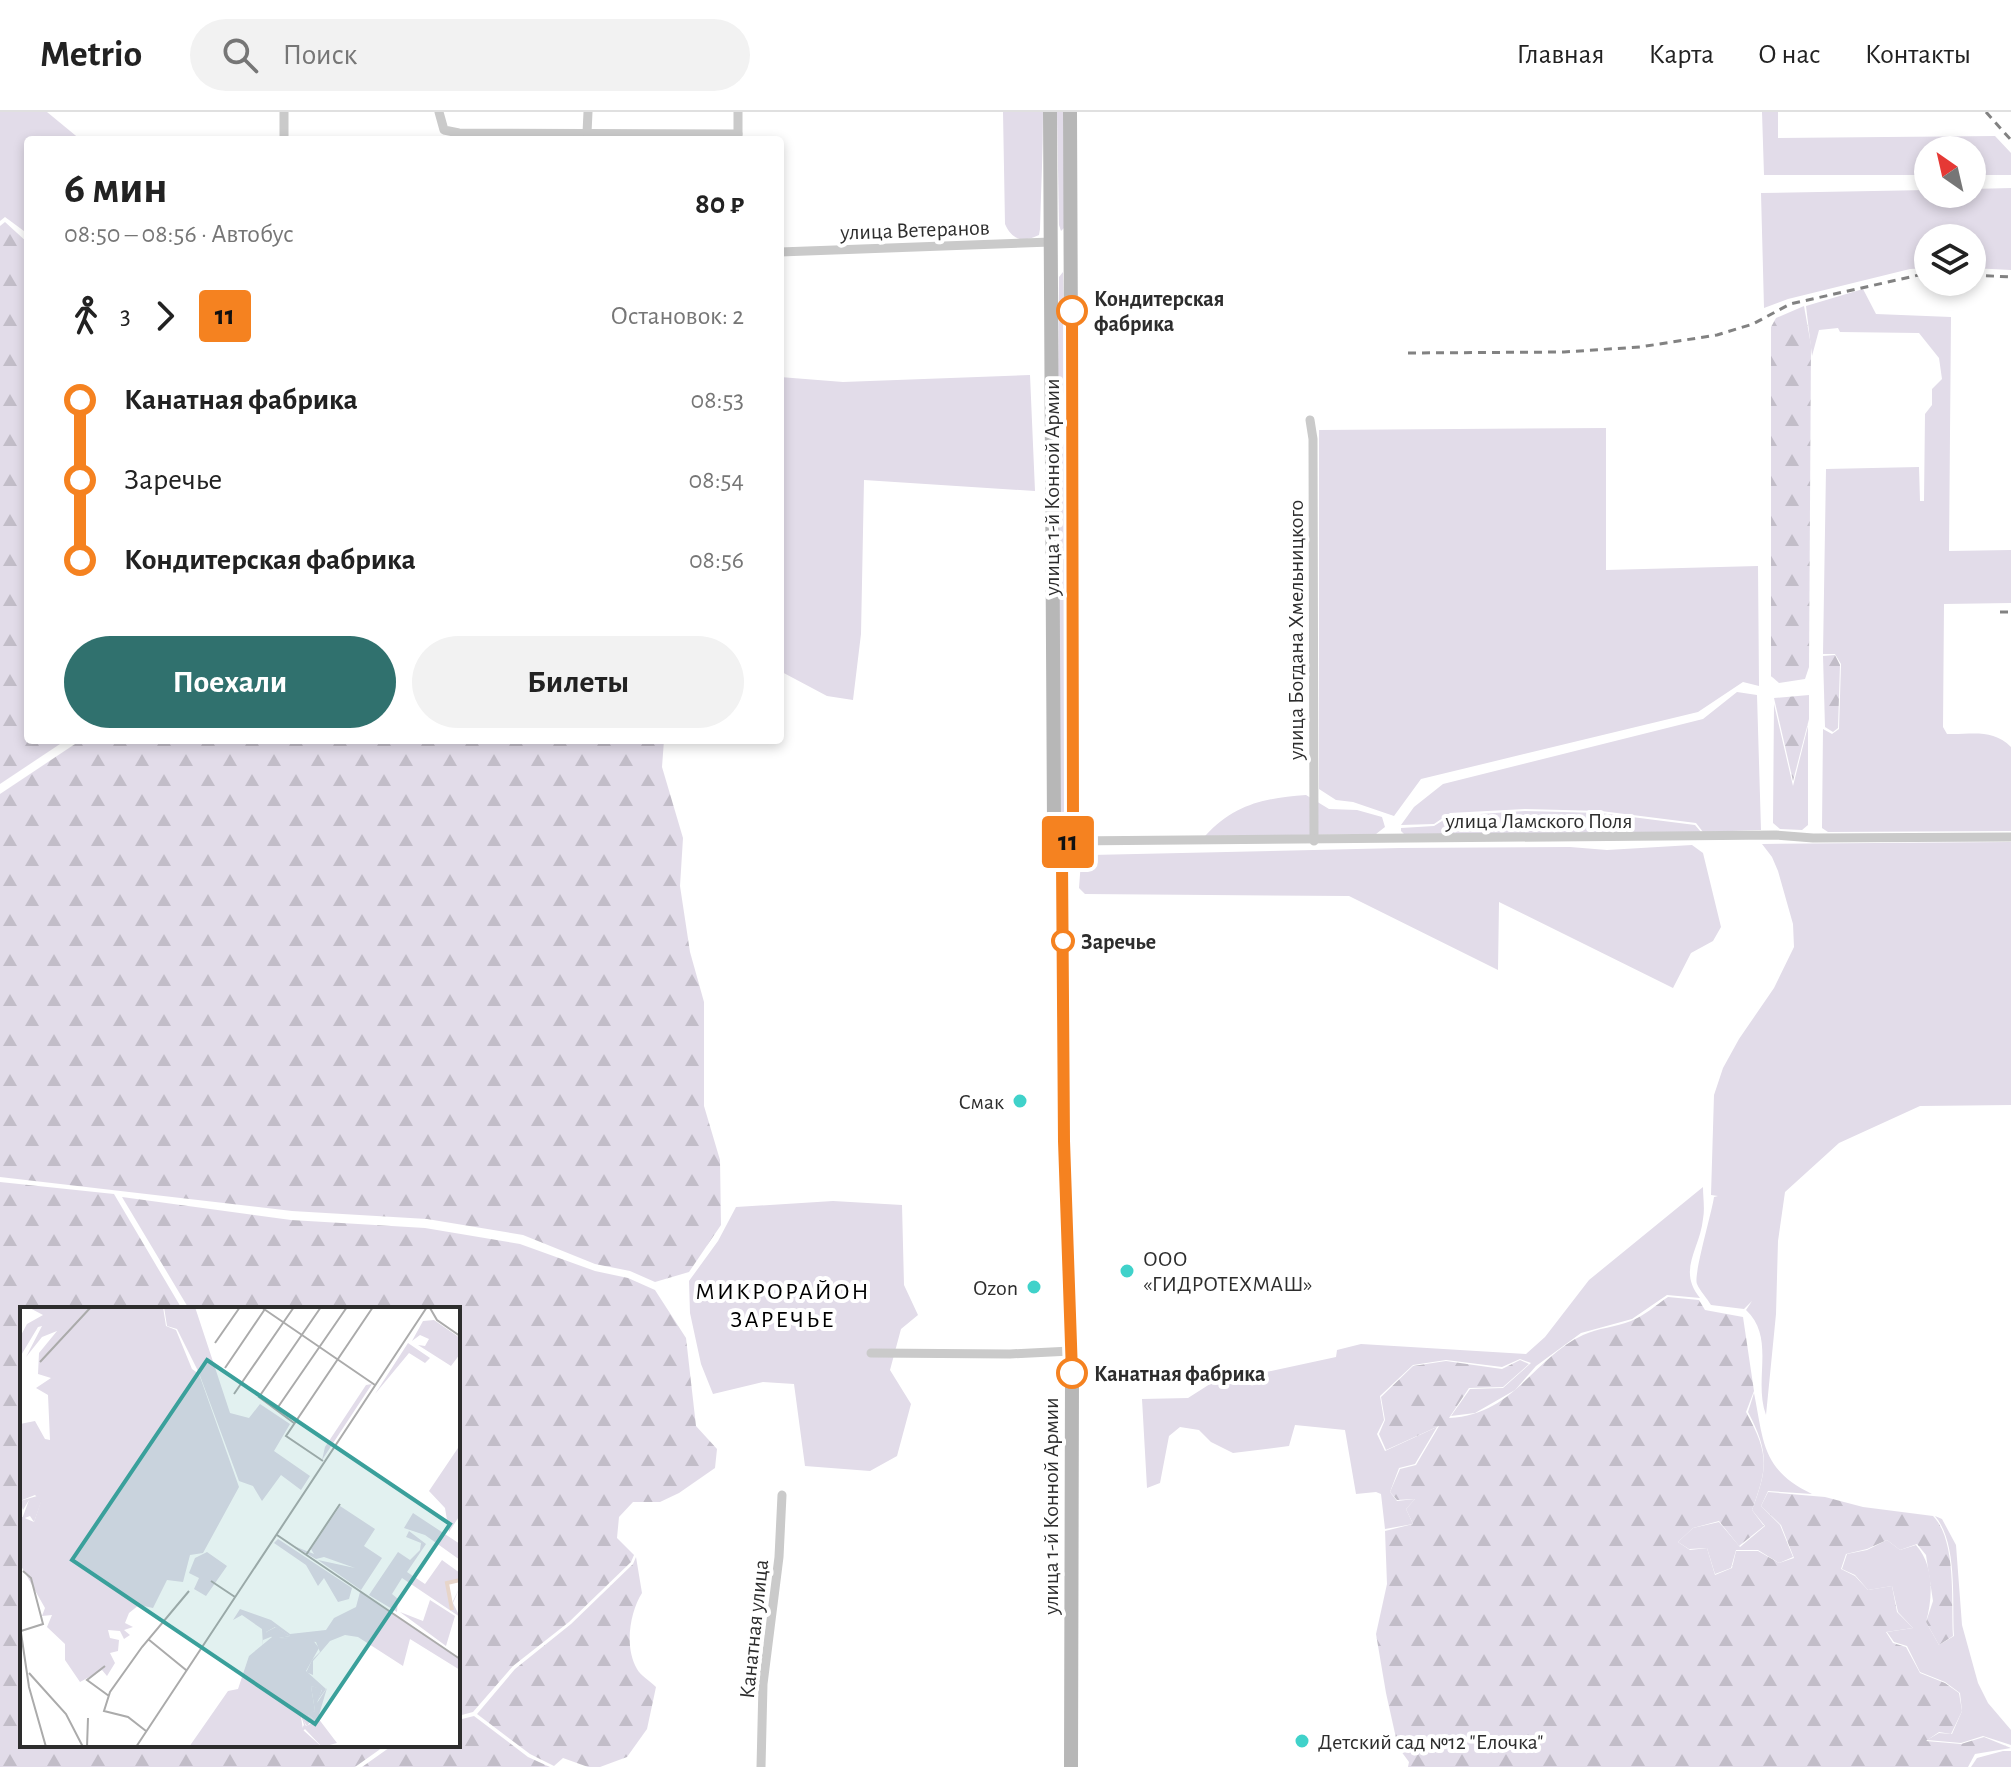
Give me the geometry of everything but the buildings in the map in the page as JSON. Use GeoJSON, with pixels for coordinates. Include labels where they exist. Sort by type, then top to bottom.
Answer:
{"type":"FeatureCollection","features":[{"type":"Feature","properties":{"kind":"main road","name":"улица 1-й Конной Армии"},"geometry":{"type":"LineString","coordinates":[[1050,112],[1054,824],[1062,861],[1064,1141],[1073,1497],[1071,1767]]}},
{"type":"Feature","properties":{"kind":"main road","name":"улица 1-й Конной Армии"},"geometry":{"type":"LineString","coordinates":[[1062,861],[1073,824],[1070,112]]}},
{"type":"Feature","properties":{"kind":"main road"},"geometry":{"type":"LineString","coordinates":[[1051,245],[1072,247]]}},
{"type":"Feature","properties":{"kind":"main road"},"geometry":{"type":"LineString","coordinates":[[1052,416],[1073,415]]}},
{"type":"Feature","properties":{"kind":"street"},"geometry":{"type":"LineString","coordinates":[[284,112],[284,136]]}},
{"type":"Feature","properties":{"kind":"street"},"geometry":{"type":"LineString","coordinates":[[439,112],[444,130],[459,133],[700,136]]}},
{"type":"Feature","properties":{"kind":"street"},"geometry":{"type":"LineString","coordinates":[[587,133],[588,112]]}},
{"type":"Feature","properties":{"kind":"street"},"geometry":{"type":"LineString","coordinates":[[738,112],[738,136]]}},
{"type":"Feature","properties":{"kind":"street","name":"улица Ветеранов"},"geometry":{"type":"LineString","coordinates":[[784,252],[1051,245]]}},
{"type":"Feature","properties":{"kind":"street","name":"улица Богдана Хмельницкого"},"geometry":{"type":"LineString","coordinates":[[1310,420],[1313,439],[1314,841]]}},
{"type":"Feature","properties":{"kind":"street","name":"улица Ламского Поля"},"geometry":{"type":"LineString","coordinates":[[1068,841],[1776,835],[1813,838],[2011,837]]}},
{"type":"Feature","properties":{"kind":"street"},"geometry":{"type":"LineString","coordinates":[[871,1353],[1071,1351]]}},
{"type":"Feature","properties":{"kind":"street","name":"Канатная улица"},"geometry":{"type":"LineString","coordinates":[[761,1767],[763,1684],[779,1557],[782,1495]]}},
{"type":"Feature","properties":{"kind":"green space"},"geometry":{"type":"Polygon","coordinates":[[[0,112],[47,112],[76,136],[24,136],[24,231],[5,217],[0,221],[0,112]]]}},
{"type":"Feature","properties":{"kind":"green space"},"geometry":{"type":"Polygon","coordinates":[[[1003,112],[1043,112],[1040,229],[1039,235],[1028,239],[1015,237],[1005,224],[1003,112]]]}},
{"type":"Feature","properties":{"kind":"green space"},"geometry":{"type":"Polygon","coordinates":[[[1057,112],[1063,112],[1065,227],[1061,231],[1059,225],[1057,112]]]}},
{"type":"Feature","properties":{"kind":"green space"},"geometry":{"type":"Polygon","coordinates":[[[1762,112],[1778,112],[1778,138],[1914,137],[1914,175],[1764,175],[1762,112]]]}},
{"type":"Feature","properties":{"kind":"green space"},"geometry":{"type":"Polygon","coordinates":[[[1986,136],[1995,136],[2011,153],[2011,175],[1986,175],[1986,136]]]}},
{"type":"Feature","properties":{"kind":"green space"},"geometry":{"type":"Polygon","coordinates":[[[2011,188],[2011,270],[1986,269],[1986,224],[1914,224],[1914,269],[1788,299],[1764,308],[1761,193],[1914,190],[1914,208],[1986,208],[1986,189],[2011,188]]]}},
{"type":"Feature","properties":{"kind":"green space"},"geometry":{"type":"Polygon","coordinates":[[[5,222],[24,239],[24,744],[60,744],[0,784],[0,226],[5,222]]]}},
{"type":"Feature","properties":{"kind":"green space"},"geometry":{"type":"Polygon","coordinates":[[[1063,272],[1066,390],[1062,395],[1058,390],[1059,277],[1063,272]]]}},
{"type":"Feature","properties":{"kind":"green space"},"geometry":{"type":"Polygon","coordinates":[[[1863,289],[1876,314],[1951,317],[1949,551],[2011,550],[2011,603],[1944,604],[1943,727],[1947,734],[1989,735],[2011,747],[2011,831],[1828,832],[1822,828],[1823,729],[1832,734],[1839,729],[1841,664],[1835,654],[1823,654],[1826,469],[1919,467],[1920,501],[1924,501],[1925,414],[1932,405],[1932,389],[1942,379],[1939,358],[1919,333],[1840,332],[1838,328],[1819,330],[1812,356],[1806,306],[1863,289]]]}},
{"type":"Feature","properties":{"kind":"green space"},"geometry":{"type":"Polygon","coordinates":[[[1804,306],[1811,345],[1809,667],[1805,679],[1779,683],[1771,676],[1771,327],[1776,318],[1804,306]]]}},
{"type":"Feature","properties":{"kind":"green space"},"geometry":{"type":"Polygon","coordinates":[[[1030,375],[1035,491],[864,480],[861,634],[853,700],[827,696],[784,673],[784,377],[843,382],[1030,375]]]}},
{"type":"Feature","properties":{"kind":"green space"},"geometry":{"type":"Polygon","coordinates":[[[1606,428],[1606,570],[1758,566],[1759,686],[1743,682],[1698,712],[1421,779],[1394,816],[1353,802],[1336,800],[1319,789],[1319,430],[1606,428]]]}},
{"type":"Feature","properties":{"kind":"green space"},"geometry":{"type":"Polygon","coordinates":[[[1061,443],[1066,446],[1066,828],[1063,828],[1059,816],[1061,443]]]}},
{"type":"Feature","properties":{"kind":"green space"},"geometry":{"type":"Polygon","coordinates":[[[1835,655],[1840,665],[1838,728],[1833,732],[1825,727],[1823,656],[1835,655]]]}},
{"type":"Feature","properties":{"kind":"green space"},"geometry":{"type":"Polygon","coordinates":[[[1737,692],[1757,695],[1761,830],[1703,832],[1696,823],[1601,811],[1525,809],[1450,813],[1434,824],[1401,825],[1414,807],[1443,784],[1703,719],[1737,692]]]}},
{"type":"Feature","properties":{"kind":"green space"},"geometry":{"type":"Polygon","coordinates":[[[1809,695],[1809,719],[1793,781],[1774,698],[1809,695]]]}},
{"type":"Feature","properties":{"kind":"green space"},"geometry":{"type":"Polygon","coordinates":[[[1774,704],[1793,786],[1808,726],[1808,825],[1802,830],[1780,829],[1773,823],[1774,704]]]}},
{"type":"Feature","properties":{"kind":"green space"},"geometry":{"type":"Polygon","coordinates":[[[75,744],[664,744],[662,767],[683,838],[680,886],[690,952],[704,1002],[704,1106],[720,1160],[721,1225],[689,1272],[655,1282],[630,1271],[595,1264],[523,1235],[427,1219],[292,1211],[0,1177],[0,794],[75,744]]]}},
{"type":"Feature","properties":{"kind":"green space"},"geometry":{"type":"Polygon","coordinates":[[[1306,795],[1329,809],[1357,810],[1382,817],[1385,827],[1376,834],[1205,836],[1216,825],[1251,805],[1306,795]]]}},
{"type":"Feature","properties":{"kind":"green space"},"geometry":{"type":"Polygon","coordinates":[[[1525,811],[1600,813],[1695,825],[1701,832],[1405,835],[1401,831],[1401,828],[1434,826],[1450,816],[1525,811]]]}},
{"type":"Feature","properties":{"kind":"green space"},"geometry":{"type":"Polygon","coordinates":[[[2011,842],[2011,1105],[1920,1106],[1839,1143],[1785,1192],[1778,1241],[1776,1314],[1766,1415],[1760,1333],[1746,1310],[1752,1301],[1744,1309],[1711,1305],[1696,1279],[1714,1197],[1718,1196],[1711,1195],[1714,1095],[1723,1068],[1774,988],[1794,947],[1793,924],[1778,871],[1762,844],[2011,842]]]}},
{"type":"Feature","properties":{"kind":"green space"},"geometry":{"type":"Polygon","coordinates":[[[1692,845],[1703,853],[1721,927],[1713,941],[1691,953],[1673,988],[1499,902],[1498,970],[1349,896],[1085,894],[1079,888],[1081,861],[1091,855],[1400,848],[1570,847],[1607,850],[1692,845]]]}},
{"type":"Feature","properties":{"kind":"green space"},"geometry":{"type":"Polygon","coordinates":[[[0,1182],[114,1194],[181,1307],[20,1307],[20,1747],[383,1747],[355,1767],[0,1767],[0,1182]]]}},
{"type":"Feature","properties":{"kind":"green space"},"geometry":{"type":"Polygon","coordinates":[[[1703,1187],[1703,1219],[1690,1269],[1693,1288],[1700,1298],[1667,1295],[1632,1319],[1581,1333],[1536,1366],[1515,1390],[1475,1413],[1451,1416],[1470,1389],[1503,1388],[1531,1363],[1520,1359],[1502,1367],[1446,1360],[1413,1365],[1380,1396],[1384,1420],[1377,1434],[1385,1451],[1437,1427],[1415,1464],[1399,1468],[1390,1492],[1397,1501],[1415,1499],[1406,1509],[1413,1524],[1385,1529],[1381,1494],[1356,1494],[1345,1430],[1295,1425],[1289,1446],[1233,1453],[1211,1442],[1199,1430],[1180,1427],[1169,1436],[1160,1483],[1147,1488],[1142,1399],[1188,1398],[1210,1384],[1336,1357],[1337,1350],[1361,1344],[1526,1354],[1545,1337],[1589,1280],[1703,1187]]]}},
{"type":"Feature","properties":{"kind":"green space"},"geometry":{"type":"Polygon","coordinates":[[[122,1197],[291,1220],[425,1228],[520,1244],[595,1271],[628,1278],[655,1290],[686,1338],[696,1426],[717,1449],[715,1468],[660,1502],[633,1502],[619,1517],[617,1538],[634,1555],[631,1562],[569,1622],[513,1666],[473,1712],[460,1715],[460,1307],[188,1307],[122,1197]]]}},
{"type":"Feature","properties":{"kind":"green space"},"geometry":{"type":"Polygon","coordinates":[[[833,1201],[902,1205],[904,1285],[918,1315],[901,1329],[890,1370],[911,1404],[897,1456],[870,1471],[805,1466],[794,1384],[763,1382],[713,1394],[701,1364],[690,1313],[689,1281],[718,1241],[736,1207],[833,1201]]]}},
{"type":"Feature","properties":{"kind":"green space"},"geometry":{"type":"Polygon","coordinates":[[[1668,1297],[1699,1300],[1705,1310],[1743,1317],[1754,1391],[1746,1412],[1759,1439],[1764,1460],[1752,1510],[1764,1526],[1739,1546],[1719,1521],[1693,1528],[1678,1542],[1690,1550],[1707,1548],[1715,1575],[1732,1568],[1736,1551],[1758,1551],[1779,1563],[1794,1558],[1781,1525],[1761,1506],[1768,1492],[1825,1497],[1863,1507],[1933,1516],[1946,1540],[1952,1590],[1953,1636],[1939,1645],[1926,1622],[1933,1601],[1926,1555],[1917,1544],[1900,1550],[1887,1540],[1846,1554],[1841,1569],[1855,1576],[1868,1590],[1892,1586],[1897,1612],[1913,1628],[1886,1632],[1893,1643],[1906,1647],[1920,1673],[1945,1683],[1959,1693],[1962,1711],[1951,1734],[1939,1732],[1926,1741],[1961,1744],[1984,1737],[2011,1748],[1975,1754],[1968,1767],[1408,1767],[1409,1762],[1398,1747],[1376,1634],[1387,1584],[1385,1531],[1413,1524],[1406,1509],[1415,1499],[1397,1500],[1390,1492],[1400,1469],[1416,1465],[1439,1426],[1386,1450],[1379,1434],[1385,1420],[1381,1397],[1413,1366],[1446,1361],[1502,1369],[1520,1360],[1529,1364],[1503,1387],[1469,1388],[1449,1418],[1471,1415],[1507,1397],[1565,1345],[1583,1335],[1636,1319],[1668,1297]]]}},
{"type":"Feature","properties":{"kind":"green space"},"geometry":{"type":"Polygon","coordinates":[[[1754,1393],[1764,1441],[1774,1465],[1796,1485],[1812,1494],[1768,1491],[1761,1506],[1780,1525],[1793,1557],[1779,1563],[1758,1550],[1736,1550],[1731,1568],[1715,1574],[1707,1548],[1689,1549],[1678,1542],[1693,1528],[1719,1522],[1740,1547],[1765,1526],[1752,1510],[1761,1483],[1764,1460],[1760,1438],[1748,1412],[1754,1393]]]}},
{"type":"Feature","properties":{"kind":"green space"},"geometry":{"type":"Polygon","coordinates":[[[1935,1516],[1942,1519],[1956,1545],[1962,1625],[1978,1683],[1988,1703],[2011,1730],[2011,1745],[1983,1736],[1961,1743],[1927,1740],[1939,1733],[1952,1734],[1962,1711],[1960,1693],[1945,1682],[1920,1672],[1907,1646],[1894,1642],[1887,1632],[1913,1628],[1898,1612],[1892,1586],[1868,1590],[1855,1575],[1842,1569],[1847,1554],[1867,1550],[1887,1540],[1900,1550],[1916,1545],[1929,1572],[1930,1602],[1926,1622],[1939,1645],[1954,1636],[1953,1590],[1951,1557],[1935,1516]]]}},
{"type":"Feature","properties":{"kind":"green space"},"geometry":{"type":"Polygon","coordinates":[[[636,1557],[642,1593],[632,1620],[631,1651],[638,1671],[656,1687],[647,1729],[627,1757],[600,1767],[588,1767],[563,1758],[554,1766],[530,1754],[477,1714],[515,1669],[571,1624],[633,1564],[636,1557]]]}},
{"type":"Feature","properties":{"kind":"green space"},"geometry":{"type":"Polygon","coordinates":[[[474,1716],[528,1757],[550,1767],[362,1767],[390,1747],[460,1747],[460,1720],[474,1716]]]}},
{"type":"Feature","properties":{"kind":"green space"},"geometry":{"type":"Polygon","coordinates":[[[2011,1751],[2011,1767],[1971,1767],[1977,1758],[2011,1751]]]}},
{"type":"Feature","properties":{"kind":"railway"},"geometry":{"type":"LineString","coordinates":[[1986,112],[2011,140]]}},
{"type":"Feature","properties":{"kind":"railway"},"geometry":{"type":"LineString","coordinates":[[1408,353],[1564,352],[1640,347],[1717,335],[1753,324],[1790,304],[1914,276]]}},
{"type":"Feature","properties":{"kind":"railway"},"geometry":{"type":"LineString","coordinates":[[1986,276],[2011,277]]}},
{"type":"Feature","properties":{"kind":"railway"},"geometry":{"type":"LineString","coordinates":[[2000,612],[2011,612]]}},
{"type":"Feature","properties":{"kind":"bus line","name":"11"},"geometry":{"type":"LineString","coordinates":[[1072,311],[1073,824],[1062,861],[1064,1141],[1072,1373]]}},
{"type":"Feature","properties":{"kind":"place","name":"Кондитерская фабрика"},"geometry":{"type":"Point","coordinates":[1072,311]}},
{"type":"Feature","properties":{"kind":"place","name":"Заречье"},"geometry":{"type":"Point","coordinates":[1063,941]}},
{"type":"Feature","properties":{"kind":"place","name":"Смак"},"geometry":{"type":"Point","coordinates":[1020,1101]}},
{"type":"Feature","properties":{"kind":"place","name":"ООО «ГИДРОТЕХМАШ»"},"geometry":{"type":"Point","coordinates":[1127,1271]}},
{"type":"Feature","properties":{"kind":"place","name":"Ozon"},"geometry":{"type":"Point","coordinates":[1034,1287]}},
{"type":"Feature","properties":{"kind":"place","name":"Канатная фабрика"},"geometry":{"type":"Point","coordinates":[1072,1373]}},
{"type":"Feature","properties":{"kind":"place","name":"Детский сад №12 \"Елочка\""},"geometry":{"type":"Point","coordinates":[1302,1741]}},
{"type":"Feature","properties":{"kind":"district","name":"МИКРОРАЙОН ЗАРЕЧЬЕ"},"geometry":{"type":"Point","coordinates":[783,1305]}}]}
